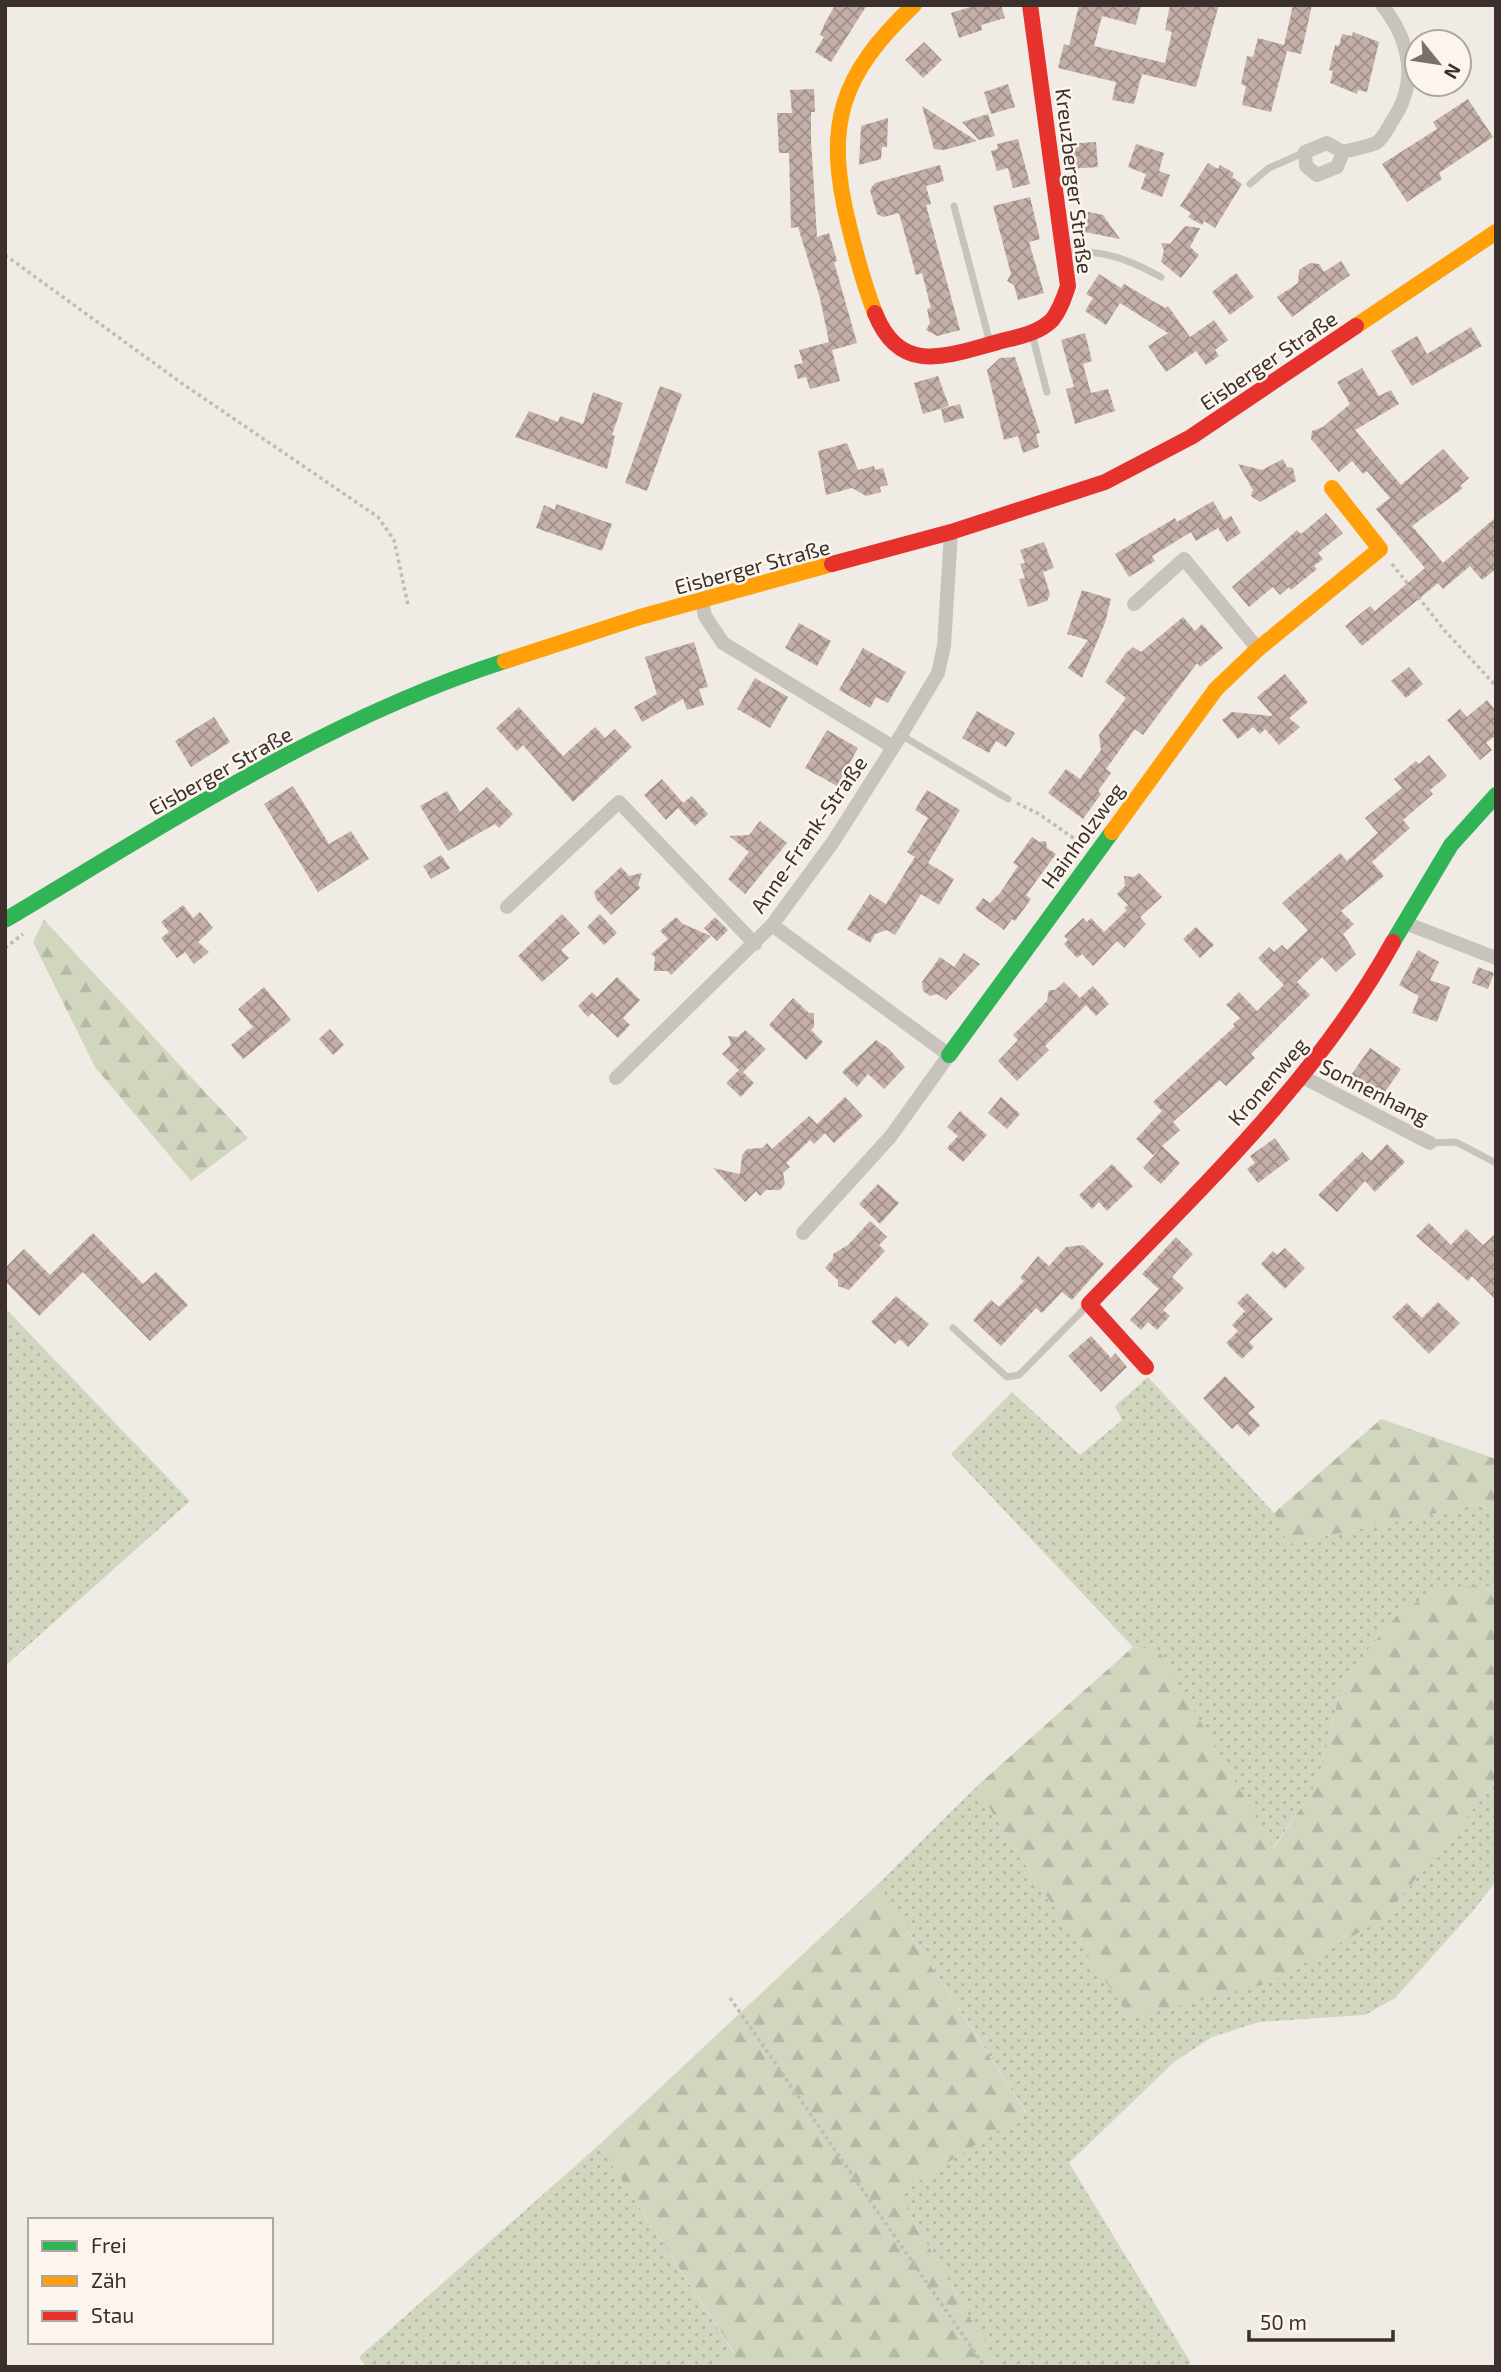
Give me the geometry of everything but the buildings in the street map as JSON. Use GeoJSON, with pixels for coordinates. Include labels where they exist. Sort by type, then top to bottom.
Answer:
{"type":"FeatureCollection","features":[{"type":"Feature","properties":{"kind":"street","name":"Kreuzberger Straße"},"geometry":{"type":"LineString","coordinates":[[914,5],[867,57],[847,94],[837,134],[836,172],[875,313],[886,336],[914,355],[937,358],[1032,333],[1050,323],[1061,310],[1069,286],[1030,5]]}},
{"type":"Feature","properties":{"kind":"street"},"geometry":{"type":"LineString","coordinates":[[1343,152],[1337,167],[1317,175],[1306,166],[1305,152],[1327,143],[1343,152],[1378,142],[1401,109],[1409,80],[1408,49],[1396,22],[1382,5]]}},
{"type":"Feature","properties":{"kind":"street","name":"Eisberger Straße"},"geometry":{"type":"LineString","coordinates":[[5,920],[262,767],[437,683],[640,617],[951,533],[1105,482],[1191,437],[1496,232]]}},
{"type":"Feature","properties":{"kind":"street"},"geometry":{"type":"LineString","coordinates":[[1332,488],[1380,549]]}},
{"type":"Feature","properties":{"kind":"street","name":"Anne-Frank-Straße"},"geometry":{"type":"LineString","coordinates":[[616,1078],[772,925],[833,842],[897,741],[938,673],[944,646],[951,533]]}},
{"type":"Feature","properties":{"kind":"street","name":"Hainholzweg"},"geometry":{"type":"LineString","coordinates":[[803,1233],[891,1136],[1216,689],[1258,649],[1380,549]]}},
{"type":"Feature","properties":{"kind":"street"},"geometry":{"type":"LineString","coordinates":[[1134,604],[1184,559],[1258,649]]}},
{"type":"Feature","properties":{"kind":"street","name":"Anne-Frank-Straße"},"geometry":{"type":"LineString","coordinates":[[702,602],[705,616],[723,643],[897,741]]}},
{"type":"Feature","properties":{"kind":"street","name":"Kronenweg"},"geometry":{"type":"LineString","coordinates":[[1090,1304],[1301,1076],[1347,1019],[1446,854],[1496,795]]}},
{"type":"Feature","properties":{"kind":"street","name":"Anne-Frank-Straße"},"geometry":{"type":"LineString","coordinates":[[507,907],[619,802],[755,944]]}},
{"type":"Feature","properties":{"kind":"street"},"geometry":{"type":"LineString","coordinates":[[1405,923],[1496,958]]}},
{"type":"Feature","properties":{"kind":"street"},"geometry":{"type":"LineString","coordinates":[[772,925],[949,1055]]}},
{"type":"Feature","properties":{"kind":"street","name":"Sonnenhang"},"geometry":{"type":"LineString","coordinates":[[1301,1076],[1430,1143]]}},
{"type":"Feature","properties":{"kind":"street"},"geometry":{"type":"LineString","coordinates":[[1090,1304],[1146,1367]]}},
{"type":"Feature","properties":{"kind":"lane"},"geometry":{"type":"LineString","coordinates":[[1250,184],[1269,168],[1305,152]]}},
{"type":"Feature","properties":{"kind":"lane"},"geometry":{"type":"LineString","coordinates":[[954,206],[990,344]]}},
{"type":"Feature","properties":{"kind":"lane"},"geometry":{"type":"LineString","coordinates":[[1065,251],[1097,251],[1125,258],[1161,277]]}},
{"type":"Feature","properties":{"kind":"lane"},"geometry":{"type":"LineString","coordinates":[[1032,333],[1046,392]]}},
{"type":"Feature","properties":{"kind":"lane"},"geometry":{"type":"LineString","coordinates":[[897,741],[1008,799]]}},
{"type":"Feature","properties":{"kind":"lane"},"geometry":{"type":"LineString","coordinates":[[1430,1143],[1456,1142],[1496,1163]]}},
{"type":"Feature","properties":{"kind":"lane"},"geometry":{"type":"LineString","coordinates":[[953,1328],[1007,1377],[1019,1375],[1090,1304]]}},
{"type":"Feature","properties":{"kind":"path"},"geometry":{"type":"LineString","coordinates":[[5,255],[180,382],[378,517],[394,540],[408,605]]}},
{"type":"Feature","properties":{"kind":"path"},"geometry":{"type":"LineString","coordinates":[[1380,549],[1446,632],[1496,686]]}},
{"type":"Feature","properties":{"kind":"path"},"geometry":{"type":"LineString","coordinates":[[1008,799],[1039,814],[1095,853]]}},
{"type":"Feature","properties":{"kind":"path"},"geometry":{"type":"LineString","coordinates":[[730,1998],[985,2367]]}},
{"type":"Feature","properties":{"kind":"green space"},"geometry":{"type":"Polygon","coordinates":[[[44,920],[248,1138],[191,1181],[95,1067],[33,942],[44,920]]]}},
{"type":"Feature","properties":{"kind":"green space"},"geometry":{"type":"Polygon","coordinates":[[[5,1308],[190,1501],[5,1666],[5,1308]]]}},
{"type":"Feature","properties":{"kind":"green space"},"geometry":{"type":"Polygon","coordinates":[[[1148,1377],[1274,1513],[1288,1544],[1475,1505],[1496,1510],[1496,1586],[1440,1588],[1399,1613],[1343,1679],[1318,1782],[1273,1848],[1158,1650],[1133,1647],[951,1454],[1012,1392],[1080,1455],[1122,1420],[1115,1406],[1148,1377]]]}},
{"type":"Feature","properties":{"kind":"green space"},"geometry":{"type":"Polygon","coordinates":[[[1381,1419],[1496,1459],[1496,1510],[1475,1505],[1288,1544],[1274,1513],[1381,1419]]]}},
{"type":"Feature","properties":{"kind":"green space"},"geometry":{"type":"Polygon","coordinates":[[[1496,1586],[1496,1781],[1383,1919],[1269,1983],[1131,2018],[1034,1878],[976,1787],[1133,1647],[1158,1649],[1274,1848],[1318,1782],[1343,1679],[1399,1613],[1441,1587],[1496,1586]]]}},
{"type":"Feature","properties":{"kind":"green space"},"geometry":{"type":"Polygon","coordinates":[[[1496,1781],[1496,1881],[1473,1911],[1395,1998],[1365,2015],[1259,2022],[1212,2037],[1174,2062],[1069,2163],[1191,2363],[1186,2367],[999,2367],[898,2194],[1026,2112],[878,1884],[976,1787],[1034,1878],[1383,1919],[1496,1781]]]}},
{"type":"Feature","properties":{"kind":"green space"},"geometry":{"type":"Polygon","coordinates":[[[878,1884],[1026,2113],[898,2194],[999,2367],[718,2367],[734,2352],[599,2145],[878,1884]]]}},
{"type":"Feature","properties":{"kind":"green space"},"geometry":{"type":"Polygon","coordinates":[[[599,2145],[734,2353],[718,2367],[366,2367],[359,2357],[599,2145]]]}},
{"type":"Feature","properties":{"kind":"traffic: fast"},"geometry":{"type":"LineString","coordinates":[[5,920],[186,811],[310,743],[438,685],[505,661]]}},
{"type":"Feature","properties":{"kind":"traffic: fast"},"geometry":{"type":"LineString","coordinates":[[1393,942],[1451,845],[1496,795]]}},
{"type":"Feature","properties":{"kind":"traffic: fast"},"geometry":{"type":"LineString","coordinates":[[949,1055],[1112,832]]}},
{"type":"Feature","properties":{"kind":"traffic: slow"},"geometry":{"type":"LineString","coordinates":[[875,313],[857,259],[842,191],[838,159],[839,131],[844,105],[854,80],[869,55],[914,5]]}},
{"type":"Feature","properties":{"kind":"traffic: slow"},"geometry":{"type":"LineString","coordinates":[[1356,326],[1496,232]]}},
{"type":"Feature","properties":{"kind":"traffic: slow"},"geometry":{"type":"LineString","coordinates":[[1112,832],[1216,689],[1258,649],[1380,549],[1332,488]]}},
{"type":"Feature","properties":{"kind":"traffic: slow"},"geometry":{"type":"LineString","coordinates":[[505,661],[640,617],[832,564]]}},
{"type":"Feature","properties":{"kind":"traffic: jam"},"geometry":{"type":"LineString","coordinates":[[875,313],[885,333],[898,346],[911,354],[943,356],[1040,329],[1052,320],[1060,308],[1068,286],[1030,5]]}},
{"type":"Feature","properties":{"kind":"traffic: jam"},"geometry":{"type":"LineString","coordinates":[[832,564],[951,532],[1105,482],[1191,437],[1356,326]]}},
{"type":"Feature","properties":{"kind":"traffic: jam"},"geometry":{"type":"LineString","coordinates":[[1146,1367],[1089,1304],[1213,1176],[1292,1088],[1362,993],[1393,942]]}}]}
